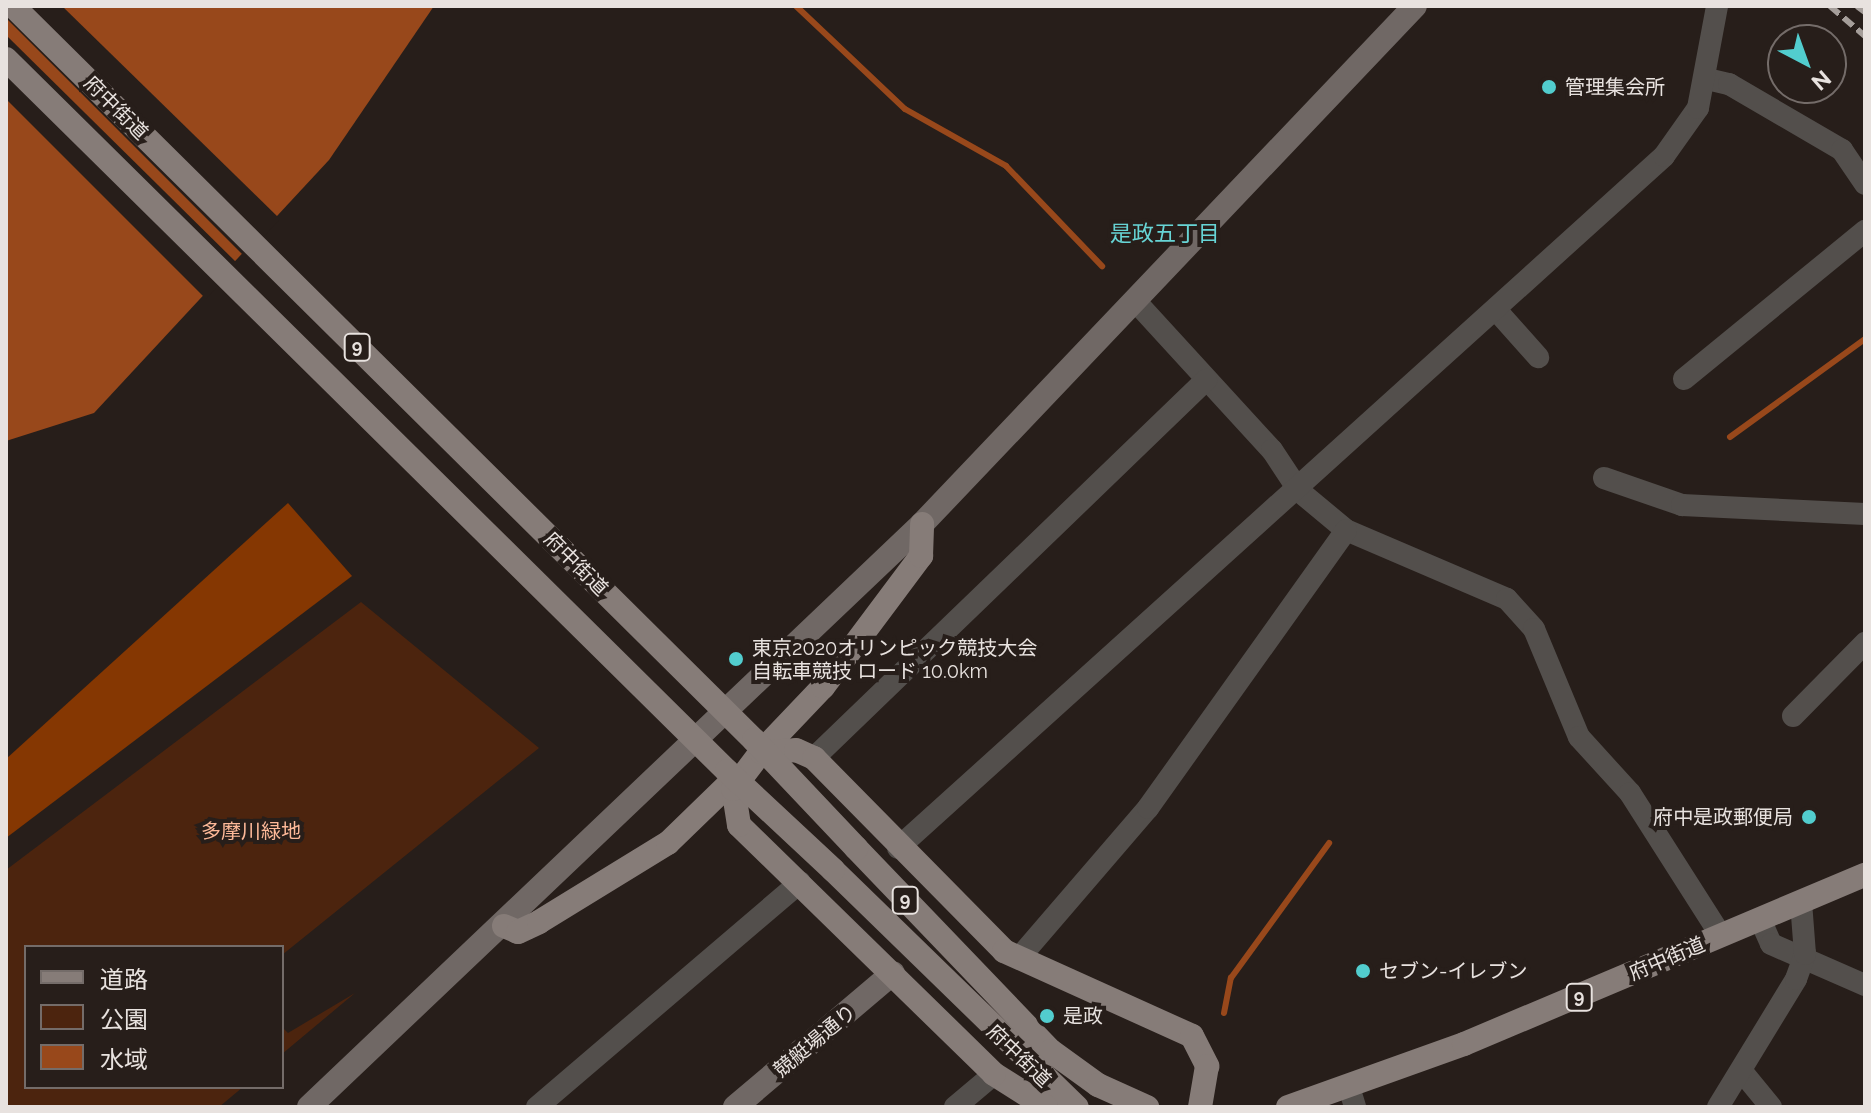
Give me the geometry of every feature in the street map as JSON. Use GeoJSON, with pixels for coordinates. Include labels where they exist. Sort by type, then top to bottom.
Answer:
{"type":"FeatureCollection","features":[{"type":"Feature","properties":{"kind":"main road","name":"府中街道"},"geometry":{"type":"LineString","coordinates":[[13,6],[725,710],[1051,1051],[1098,1085],[1147,1107]]}},
{"type":"Feature","properties":{"kind":"main road","name":"府中街道"},"geometry":{"type":"LineString","coordinates":[[6,59],[671,717],[1077,1107]]}},
{"type":"Feature","properties":{"kind":"main road"},"geometry":{"type":"LineString","coordinates":[[504,926],[518,932],[539,922],[668,843],[692,820],[757,746],[802,708],[921,556],[922,524]]}},
{"type":"Feature","properties":{"kind":"main road"},"geometry":{"type":"LineString","coordinates":[[802,708],[805,754]]}},
{"type":"Feature","properties":{"kind":"main road"},"geometry":{"type":"LineString","coordinates":[[757,746],[805,754],[898,848],[1019,958],[1192,1036],[1207,1066],[1200,1107]]}},
{"type":"Feature","properties":{"kind":"main road"},"geometry":{"type":"LineString","coordinates":[[732,773],[732,803],[739,825],[994,1074],[1046,1107]]}},
{"type":"Feature","properties":{"kind":"main road"},"geometry":{"type":"LineString","coordinates":[[692,820],[739,825]]}},
{"type":"Feature","properties":{"kind":"main road","name":"府中街道"},"geometry":{"type":"LineString","coordinates":[[1288,1107],[1352,1097],[1865,875]]}},
{"type":"Feature","properties":{"kind":"street"},"geometry":{"type":"LineString","coordinates":[[309,1107],[504,926],[725,710],[922,524],[1138,304],[1415,6]]}},
{"type":"Feature","properties":{"kind":"street"},"geometry":{"type":"LineString","coordinates":[[898,848],[1299,491],[1664,156],[1698,108],[1707,79],[1717,6]]}},
{"type":"Feature","properties":{"kind":"street"},"geometry":{"type":"LineString","coordinates":[[1707,79],[1729,84],[1842,150],[1865,184]]}},
{"type":"Feature","properties":{"kind":"street"},"geometry":{"type":"LineString","coordinates":[[1684,379],[1865,231]]}},
{"type":"Feature","properties":{"kind":"street"},"geometry":{"type":"LineString","coordinates":[[1138,304],[1272,450],[1299,491],[1346,530],[1507,599],[1534,629],[1579,737],[1630,793],[1721,936]]}},
{"type":"Feature","properties":{"kind":"street"},"geometry":{"type":"LineString","coordinates":[[1497,311],[1538,357]]}},
{"type":"Feature","properties":{"kind":"street"},"geometry":{"type":"LineString","coordinates":[[805,754],[1206,380]]}},
{"type":"Feature","properties":{"kind":"street"},"geometry":{"type":"LineString","coordinates":[[1604,478],[1682,505],[1865,514]]}},
{"type":"Feature","properties":{"kind":"street"},"geometry":{"type":"LineString","coordinates":[[1019,958],[1148,808],[1346,530]]}},
{"type":"Feature","properties":{"kind":"street"},"geometry":{"type":"LineString","coordinates":[[1793,716],[1865,643]]}},
{"type":"Feature","properties":{"kind":"street"},"geometry":{"type":"LineString","coordinates":[[537,1107],[800,882]]}},
{"type":"Feature","properties":{"kind":"street"},"geometry":{"type":"LineString","coordinates":[[1718,1107],[1744,1074],[1805,954],[1801,902]]}},
{"type":"Feature","properties":{"kind":"street"},"geometry":{"type":"LineString","coordinates":[[1760,919],[1771,944],[1805,954],[1865,985]]}},
{"type":"Feature","properties":{"kind":"street","name":"競艇場通り"},"geometry":{"type":"LineString","coordinates":[[735,1107],[893,973]]}},
{"type":"Feature","properties":{"kind":"street"},"geometry":{"type":"LineString","coordinates":[[955,1107],[994,1074]]}},
{"type":"Feature","properties":{"kind":"street"},"geometry":{"type":"LineString","coordinates":[[1744,1074],[1771,1107]]}},
{"type":"Feature","properties":{"kind":"green space","name":"多摩川緑地"},"geometry":{"type":"Polygon","coordinates":[[[361,602],[539,748],[284,953],[284,945],[24,945],[24,1089],[241,1089],[219,1107],[6,1107],[6,870],[361,602]]]}},
{"type":"Feature","properties":{"kind":"green space"},"geometry":{"type":"Polygon","coordinates":[[[355,993],[284,1052],[284,1029],[288,1033],[355,993]]]}},
{"type":"Feature","properties":{"kind":"shaded area"},"geometry":{"type":"Polygon","coordinates":[[[288,503],[352,576],[6,838],[6,759],[288,503]]]}},
{"type":"Feature","properties":{"kind":"water"},"geometry":{"type":"Polygon","coordinates":[[[6,6],[434,6],[329,160],[94,413],[6,441],[6,6]]]}},
{"type":"Feature","properties":{"kind":"pier"},"geometry":{"type":"Polygon","coordinates":[[[6,6],[62,6],[280,219],[245,257],[6,18],[6,6]]]}},
{"type":"Feature","properties":{"kind":"pier"},"geometry":{"type":"Polygon","coordinates":[[[6,35],[238,264],[206,299],[6,99],[6,35]]]}},
{"type":"Feature","properties":{"kind":"waterway"},"geometry":{"type":"LineString","coordinates":[[796,6],[905,109],[1006,166],[1102,266]]}},
{"type":"Feature","properties":{"kind":"waterway"},"geometry":{"type":"LineString","coordinates":[[1730,437],[1865,339]]}},
{"type":"Feature","properties":{"kind":"waterway"},"geometry":{"type":"LineString","coordinates":[[1224,1013],[1231,978],[1329,843]]}},
{"type":"Feature","properties":{"kind":"railway"},"geometry":{"type":"LineString","coordinates":[[1830,6],[1865,36]]}},
{"type":"Feature","properties":{"kind":"railway"},"geometry":{"type":"LineString","coordinates":[[1857,6],[1865,12]]}},
{"type":"Feature","properties":{"kind":"place","name":"管理集会所"},"geometry":{"type":"Point","coordinates":[1549,87]}},
{"type":"Feature","properties":{"kind":"place","name":"東京2020オリンピック競技大会 自転車競技 ロード 10.0km"},"geometry":{"type":"Point","coordinates":[736,659]}},
{"type":"Feature","properties":{"kind":"place","name":"府中是政郵便局"},"geometry":{"type":"Point","coordinates":[1809,817]}},
{"type":"Feature","properties":{"kind":"place","name":"セブン-イレブン"},"geometry":{"type":"Point","coordinates":[1363,971]}},
{"type":"Feature","properties":{"kind":"place","name":"是政"},"geometry":{"type":"Point","coordinates":[1047,1016]}},
{"type":"Feature","properties":{"kind":"district","name":"是政五丁目"},"geometry":{"type":"Point","coordinates":[1165,234]}}]}
